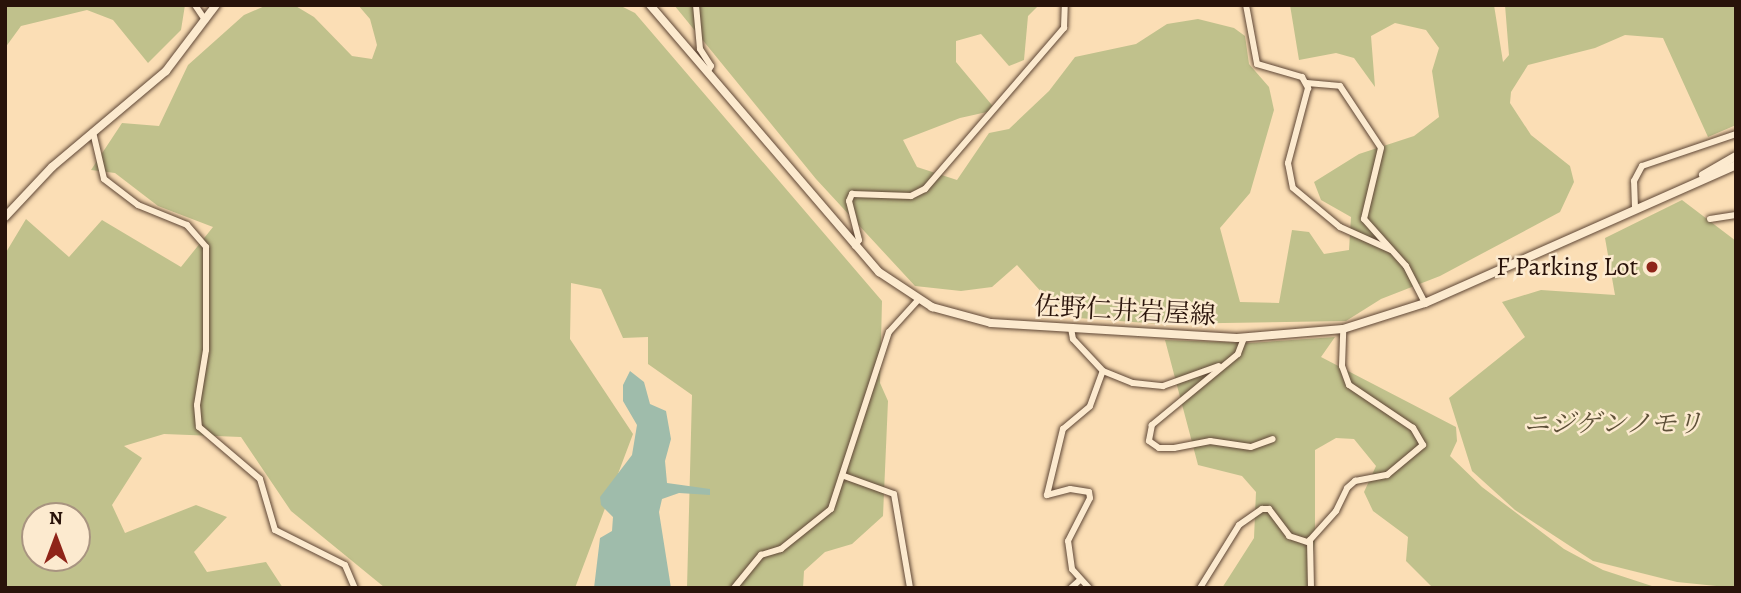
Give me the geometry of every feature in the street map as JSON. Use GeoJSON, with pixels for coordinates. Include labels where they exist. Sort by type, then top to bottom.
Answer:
{"type":"FeatureCollection","features":[{"type":"Feature","properties":{"kind":"main road"},"geometry":{"type":"LineString","coordinates":[[5,217],[52,167],[166,71],[216,5]]}},
{"type":"Feature","properties":{"kind":"main road","name":"佐野仁井岩屋線"},"geometry":{"type":"LineString","coordinates":[[650,5],[879,272],[918,300],[946,313],[991,324],[1244,338],[1343,329],[1425,303],[1701,177],[1736,156]]}},
{"type":"Feature","properties":{"kind":"main road","name":"佐野仁井岩屋線"},"geometry":{"type":"LineString","coordinates":[[1701,177],[1736,165]]}},
{"type":"Feature","properties":{"kind":"street"},"geometry":{"type":"LineString","coordinates":[[195,5],[205,20]]}},
{"type":"Feature","properties":{"kind":"street"},"geometry":{"type":"LineString","coordinates":[[696,5],[700,49],[710,66],[708,71]]}},
{"type":"Feature","properties":{"kind":"street"},"geometry":{"type":"LineString","coordinates":[[855,247],[859,240],[849,201],[852,194],[911,196],[925,189],[1064,28],[1065,5]]}},
{"type":"Feature","properties":{"kind":"street"},"geometry":{"type":"LineString","coordinates":[[1247,5],[1257,64],[1297,75],[1307,83],[1340,86],[1381,148],[1364,219],[1416,282],[1425,303]]}},
{"type":"Feature","properties":{"kind":"street"},"geometry":{"type":"LineString","coordinates":[[1307,83],[1309,96],[1289,163],[1293,188],[1340,227],[1391,250]]}},
{"type":"Feature","properties":{"kind":"street"},"geometry":{"type":"LineString","coordinates":[[93,132],[101,172],[110,185],[145,209],[180,220],[206,247],[206,350],[197,405],[199,427],[260,480],[275,530],[345,565],[355,588]]}},
{"type":"Feature","properties":{"kind":"street"},"geometry":{"type":"LineString","coordinates":[[1635,208],[1634,181],[1642,166],[1736,134]]}},
{"type":"Feature","properties":{"kind":"street"},"geometry":{"type":"LineString","coordinates":[[1710,219],[1736,215]]}},
{"type":"Feature","properties":{"kind":"street"},"geometry":{"type":"LineString","coordinates":[[734,588],[761,555],[781,549],[828,512],[844,476],[889,332],[918,300]]}},
{"type":"Feature","properties":{"kind":"street"},"geometry":{"type":"LineString","coordinates":[[1072,328],[1073,339],[1103,371],[1133,383],[1163,387],[1224,364]]}},
{"type":"Feature","properties":{"kind":"street"},"geometry":{"type":"LineString","coordinates":[[1311,588],[1310,543],[1355,481],[1382,478],[1423,445],[1413,428],[1349,386],[1342,366],[1343,329]]}},
{"type":"Feature","properties":{"kind":"street"},"geometry":{"type":"LineString","coordinates":[[1244,338],[1238,354],[1152,425],[1149,441],[1159,448],[1174,449],[1210,441],[1251,447],[1272,439]]}},
{"type":"Feature","properties":{"kind":"street"},"geometry":{"type":"LineString","coordinates":[[1088,588],[1072,569],[1068,541],[1090,498],[1089,492],[1070,489],[1047,495],[1048,479],[1063,429],[1090,407],[1103,371]]}},
{"type":"Feature","properties":{"kind":"street"},"geometry":{"type":"LineString","coordinates":[[844,476],[894,494],[910,588]]}},
{"type":"Feature","properties":{"kind":"street"},"geometry":{"type":"LineString","coordinates":[[1200,588],[1239,525],[1262,509],[1269,509],[1289,536],[1310,543]]}},
{"type":"Feature","properties":{"kind":"street"},"geometry":{"type":"LineString","coordinates":[[1070,588],[1080,580]]}},
{"type":"Feature","properties":{"kind":"green space"},"geometry":{"type":"Polygon","coordinates":[[[5,5],[185,5],[181,30],[148,63],[113,20],[87,10],[21,26],[5,48],[5,5]]]}},
{"type":"Feature","properties":{"kind":"green space"},"geometry":{"type":"Polygon","coordinates":[[[267,5],[294,5],[314,17],[352,56],[372,59],[377,45],[370,19],[358,5],[619,5],[635,13],[882,301],[880,383],[888,401],[883,516],[852,544],[825,552],[804,571],[803,588],[687,588],[692,395],[648,364],[648,337],[623,338],[601,289],[571,283],[570,339],[633,434],[575,588],[384,587],[291,511],[241,437],[164,434],[124,446],[142,458],[112,505],[125,533],[196,505],[227,517],[194,552],[207,572],[266,562],[283,588],[5,588],[5,254],[26,219],[69,257],[102,220],[181,267],[213,227],[158,206],[115,173],[91,170],[122,123],[159,126],[188,65],[244,15],[267,5]]]}},
{"type":"Feature","properties":{"kind":"green space"},"geometry":{"type":"Polygon","coordinates":[[[674,5],[1039,5],[1028,16],[1024,60],[1009,66],[981,34],[956,41],[956,62],[996,110],[960,118],[903,140],[917,167],[957,180],[989,133],[1009,129],[1049,91],[1075,57],[1136,44],[1167,24],[1198,19],[1234,28],[1245,36],[1249,64],[1269,87],[1274,110],[1250,193],[1220,228],[1240,302],[1279,303],[1292,230],[1309,232],[1324,254],[1349,250],[1351,217],[1321,200],[1314,182],[1359,154],[1414,136],[1439,117],[1432,71],[1439,48],[1426,30],[1395,23],[1371,36],[1375,87],[1354,58],[1336,53],[1299,60],[1290,5],[1494,5],[1503,62],[1509,55],[1505,5],[1736,5],[1736,125],[1708,137],[1663,38],[1625,35],[1595,48],[1528,65],[1511,92],[1510,103],[1531,135],[1570,166],[1574,182],[1560,212],[1440,276],[1381,299],[1346,321],[1160,324],[1078,318],[1044,295],[1017,265],[992,287],[961,291],[915,286],[816,179],[674,5]]]}},
{"type":"Feature","properties":{"kind":"green space","name":"ニジゲンノモリ"},"geometry":{"type":"Polygon","coordinates":[[[1682,200],[1736,241],[1736,588],[1677,582],[1593,561],[1515,510],[1472,471],[1449,398],[1525,337],[1502,302],[1541,290],[1615,295],[1605,238],[1682,200]]]}},
{"type":"Feature","properties":{"kind":"green space"},"geometry":{"type":"Polygon","coordinates":[[[1335,337],[1321,357],[1456,427],[1457,441],[1450,456],[1482,487],[1564,549],[1603,570],[1658,588],[1433,588],[1406,561],[1408,537],[1373,511],[1364,492],[1376,466],[1354,439],[1336,438],[1315,450],[1315,542],[1308,588],[1222,588],[1254,538],[1256,492],[1242,476],[1198,465],[1165,340],[1250,343],[1335,337]]]}},
{"type":"Feature","properties":{"kind":"shaded area"},"geometry":{"type":"Polygon","coordinates":[[[630,371],[644,382],[650,404],[666,411],[671,439],[665,461],[667,483],[710,489],[710,495],[679,493],[662,499],[659,512],[671,588],[594,588],[600,538],[612,531],[613,517],[601,505],[600,497],[632,455],[637,425],[623,401],[623,385],[630,371]]]}},
{"type":"Feature","properties":{"kind":"place","name":"F Parking Lot"},"geometry":{"type":"Point","coordinates":[1652,267]}}]}
